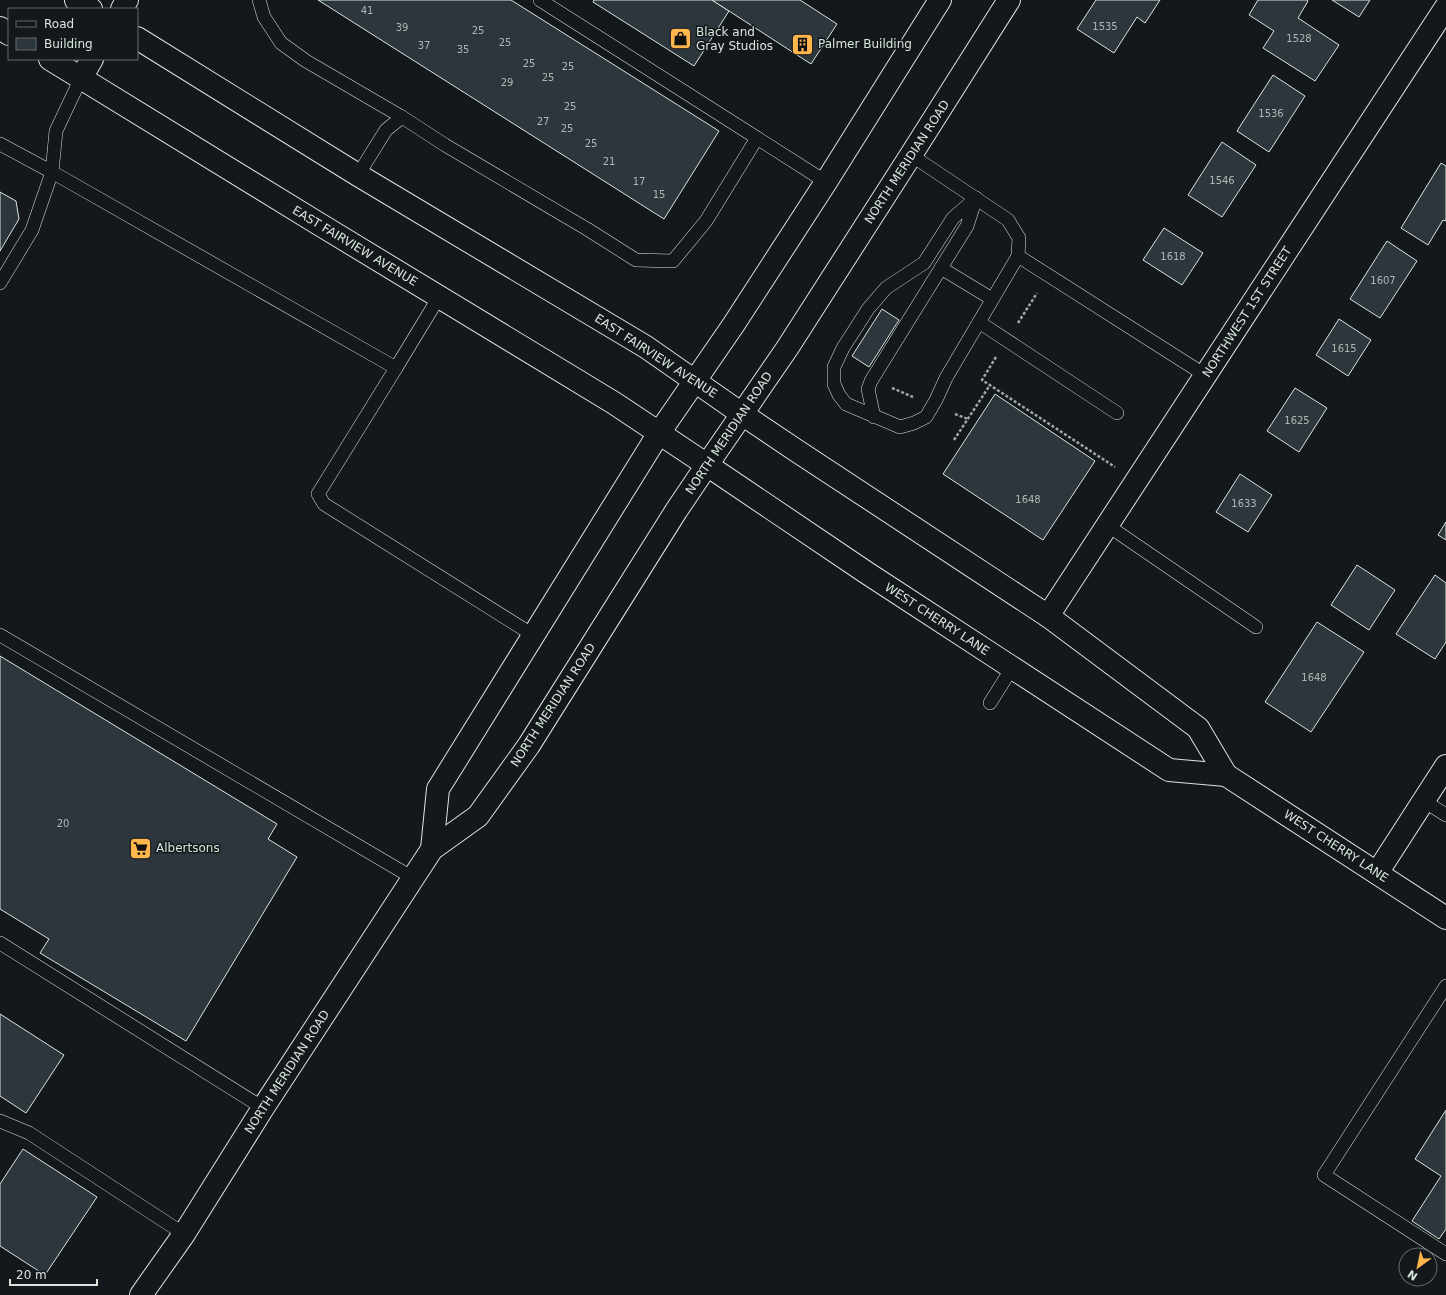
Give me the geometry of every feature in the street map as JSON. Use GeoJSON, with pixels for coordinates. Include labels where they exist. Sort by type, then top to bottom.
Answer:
{"type":"FeatureCollection","features":[{"type":"Feature","properties":{"kind":"main road"},"geometry":{"type":"LineString","coordinates":[[76,0],[89,8]]}},
{"type":"Feature","properties":{"kind":"main road","name":"NORTH MERIDIAN ROAD"},"geometry":{"type":"LineString","coordinates":[[432,849],[438,789],[659,433],[734,324],[826,182],[940,0]]}},
{"type":"Feature","properties":{"kind":"main road","name":"NORTH MERIDIAN ROAD"},"geometry":{"type":"LineString","coordinates":[[141,1295],[184,1234],[263,1108],[432,849],[478,816],[529,745],[676,511],[788,347],[1009,0]]}},
{"type":"Feature","properties":{"kind":"main road","name":"NORTHWEST 1ST STREET"},"geometry":{"type":"LineString","coordinates":[[1048,616],[1446,7]]}},
{"type":"Feature","properties":{"kind":"main road","name":"EAST FAIRVIEW AVENUE"},"geometry":{"type":"LineString","coordinates":[[138,39],[358,175],[646,347],[742,414]]}},
{"type":"Feature","properties":{"kind":"main road","name":"EAST FAIRVIEW AVENUE"},"geometry":{"type":"LineString","coordinates":[[52,60],[614,403],[659,433]]}},
{"type":"Feature","properties":{"kind":"main road"},"geometry":{"type":"LineString","coordinates":[[81,78],[91,60]]}},
{"type":"Feature","properties":{"kind":"main road","name":"WEST CHERRY LANE"},"geometry":{"type":"LineString","coordinates":[[742,414],[797,452],[1048,616],[1198,728],[1226,775],[1446,918]]}},
{"type":"Feature","properties":{"kind":"main road","name":"WEST CHERRY LANE"},"geometry":{"type":"LineString","coordinates":[[659,433],[867,573],[1169,770],[1226,775]]}},
{"type":"Feature","properties":{"kind":"main road"},"geometry":{"type":"LineString","coordinates":[[1378,873],[1446,766]]}},
{"type":"Feature","properties":{"kind":"lane"},"geometry":{"type":"LineString","coordinates":[[259,0],[264,16],[281,43],[306,61],[402,117],[445,145],[587,229],[636,260],[673,261],[706,221],[757,138]]}},
{"type":"Feature","properties":{"kind":"lane"},"geometry":{"type":"LineString","coordinates":[[540,0],[826,182]]}},
{"type":"Feature","properties":{"kind":"lane"},"geometry":{"type":"LineString","coordinates":[[0,283],[32,230],[52,172],[56,132],[81,78]]}},
{"type":"Feature","properties":{"kind":"lane"},"geometry":{"type":"LineString","coordinates":[[358,175],[386,130],[402,117]]}},
{"type":"Feature","properties":{"kind":"lane"},"geometry":{"type":"LineString","coordinates":[[0,144],[52,172],[396,368]]}},
{"type":"Feature","properties":{"kind":"lane"},"geometry":{"type":"LineString","coordinates":[[911,155],[976,198],[1008,220],[1019,238],[1018,256],[946,378],[926,417],[914,423],[900,427],[846,404],[839,395],[834,384],[834,368],[840,355],[868,309],[886,288],[924,263],[953,218],[976,198]]}},
{"type":"Feature","properties":{"kind":"lane"},"geometry":{"type":"LineString","coordinates":[[874,417],[868,389],[871,381],[967,226],[976,198]]}},
{"type":"Feature","properties":{"kind":"lane"},"geometry":{"type":"LineString","coordinates":[[1018,256],[1205,375]]}},
{"type":"Feature","properties":{"kind":"lane"},"geometry":{"type":"LineString","coordinates":[[941,268],[992,299]]}},
{"type":"Feature","properties":{"kind":"lane"},"geometry":{"type":"LineString","coordinates":[[439,297],[318,494],[324,504],[533,635]]}},
{"type":"Feature","properties":{"kind":"lane"},"geometry":{"type":"LineString","coordinates":[[979,322],[1117,412]]}},
{"type":"Feature","properties":{"kind":"lane"},"geometry":{"type":"LineString","coordinates":[[1108,525],[1256,626]]}},
{"type":"Feature","properties":{"kind":"lane"},"geometry":{"type":"LineString","coordinates":[[0,635],[413,878]]}},
{"type":"Feature","properties":{"kind":"lane"},"geometry":{"type":"LineString","coordinates":[[990,703],[1012,668]]}},
{"type":"Feature","properties":{"kind":"lane"},"geometry":{"type":"LineString","coordinates":[[1424,800],[1446,815]]}},
{"type":"Feature","properties":{"kind":"lane"},"geometry":{"type":"LineString","coordinates":[[0,942],[263,1108]]}},
{"type":"Feature","properties":{"kind":"lane"},"geometry":{"type":"LineString","coordinates":[[1446,986],[1324,1175],[1446,1254]]}},
{"type":"Feature","properties":{"kind":"lane"},"geometry":{"type":"LineString","coordinates":[[0,1121],[29,1133],[184,1234]]}},
{"type":"Feature","properties":{"kind":"path"},"geometry":{"type":"LineString","coordinates":[[1014,328],[1038,292]]}},
{"type":"Feature","properties":{"kind":"path"},"geometry":{"type":"LineString","coordinates":[[996,357],[982,380],[1117,468]]}},
{"type":"Feature","properties":{"kind":"path"},"geometry":{"type":"LineString","coordinates":[[886,385],[917,398]]}},
{"type":"Feature","properties":{"kind":"path"},"geometry":{"type":"LineString","coordinates":[[954,440],[990,385]]}},
{"type":"Feature","properties":{"kind":"path"},"geometry":{"type":"LineString","coordinates":[[955,414],[968,419]]}},
{"type":"Feature","properties":{"kind":"building"},"geometry":{"type":"Polygon","coordinates":[[[318,0],[511,0],[719,131],[664,219],[318,0]]]}},
{"type":"Feature","properties":{"kind":"building","name":"Black and Gray Studios"},"geometry":{"type":"Polygon","coordinates":[[[594,0],[712,0],[729,11],[694,66],[593,2],[594,0]]]}},
{"type":"Feature","properties":{"kind":"building","name":"Palmer Building"},"geometry":{"type":"Polygon","coordinates":[[[712,0],[800,0],[837,24],[811,64],[712,0]]]}},
{"type":"Feature","properties":{"kind":"building"},"geometry":{"type":"Polygon","coordinates":[[[1096,0],[1160,0],[1145,23],[1137,17],[1114,53],[1077,29],[1096,0]]]}},
{"type":"Feature","properties":{"kind":"building"},"geometry":{"type":"Polygon","coordinates":[[[1258,0],[1307,0],[1308,1],[1298,18],[1339,45],[1315,81],[1263,48],[1274,31],[1249,15],[1258,0]]]}},
{"type":"Feature","properties":{"kind":"building"},"geometry":{"type":"Polygon","coordinates":[[[1332,0],[1370,0],[1359,17],[1332,0]]]}},
{"type":"Feature","properties":{"kind":"building"},"geometry":{"type":"Polygon","coordinates":[[[1273,75],[1305,96],[1269,152],[1237,131],[1273,75]]]}},
{"type":"Feature","properties":{"kind":"building"},"geometry":{"type":"Polygon","coordinates":[[[1222,142],[1256,165],[1222,217],[1188,195],[1222,142]]]}},
{"type":"Feature","properties":{"kind":"building"},"geometry":{"type":"Polygon","coordinates":[[[1441,163],[1446,166],[1446,221],[1443,220],[1428,245],[1401,228],[1441,163]]]}},
{"type":"Feature","properties":{"kind":"building"},"geometry":{"type":"Polygon","coordinates":[[[0,192],[16,201],[19,219],[0,251],[0,192]]]}},
{"type":"Feature","properties":{"kind":"building"},"geometry":{"type":"Polygon","coordinates":[[[1164,228],[1203,253],[1182,285],[1143,260],[1164,228]]]}},
{"type":"Feature","properties":{"kind":"building"},"geometry":{"type":"Polygon","coordinates":[[[1387,241],[1417,261],[1380,318],[1350,299],[1387,241]]]}},
{"type":"Feature","properties":{"kind":"building"},"geometry":{"type":"Polygon","coordinates":[[[882,309],[899,320],[869,367],[852,356],[882,309]]]}},
{"type":"Feature","properties":{"kind":"building"},"geometry":{"type":"Polygon","coordinates":[[[1339,319],[1371,340],[1348,376],[1316,355],[1339,319]]]}},
{"type":"Feature","properties":{"kind":"building"},"geometry":{"type":"Polygon","coordinates":[[[1295,388],[1327,408],[1299,452],[1267,431],[1295,388]]]}},
{"type":"Feature","properties":{"kind":"building"},"geometry":{"type":"Polygon","coordinates":[[[995,394],[1095,461],[1043,540],[943,474],[995,394]]]}},
{"type":"Feature","properties":{"kind":"building"},"geometry":{"type":"Polygon","coordinates":[[[1240,474],[1272,495],[1248,532],[1216,512],[1240,474]]]}},
{"type":"Feature","properties":{"kind":"building"},"geometry":{"type":"Polygon","coordinates":[[[1446,522],[1446,540],[1438,535],[1446,522]]]}},
{"type":"Feature","properties":{"kind":"building"},"geometry":{"type":"Polygon","coordinates":[[[1357,565],[1395,590],[1369,630],[1331,605],[1357,565]]]}},
{"type":"Feature","properties":{"kind":"building"},"geometry":{"type":"Polygon","coordinates":[[[1435,575],[1446,583],[1446,642],[1435,659],[1396,634],[1435,575]]]}},
{"type":"Feature","properties":{"kind":"building"},"geometry":{"type":"Polygon","coordinates":[[[1317,622],[1364,652],[1311,732],[1265,702],[1317,622]]]}},
{"type":"Feature","properties":{"kind":"building","name":"Albertsons"},"geometry":{"type":"Polygon","coordinates":[[[0,656],[277,824],[268,839],[297,857],[186,1041],[40,953],[49,939],[0,909],[0,656]]]}},
{"type":"Feature","properties":{"kind":"building"},"geometry":{"type":"Polygon","coordinates":[[[0,1014],[64,1055],[26,1113],[0,1096],[0,1014]]]}},
{"type":"Feature","properties":{"kind":"building"},"geometry":{"type":"Polygon","coordinates":[[[1446,1110],[1446,1229],[1439,1239],[1412,1221],[1441,1176],[1415,1159],[1446,1110]]]}},
{"type":"Feature","properties":{"kind":"building"},"geometry":{"type":"Polygon","coordinates":[[[23,1149],[97,1197],[45,1275],[0,1246],[0,1184],[23,1149]]]}},
{"type":"Feature","properties":{"kind":"place","name":"Black and Gray Studios"},"geometry":{"type":"Point","coordinates":[681,39]}},
{"type":"Feature","properties":{"kind":"place","name":"Palmer Building"},"geometry":{"type":"Point","coordinates":[802,44]}},
{"type":"Feature","properties":{"kind":"place","name":"Albertsons"},"geometry":{"type":"Point","coordinates":[141,848]}}]}
